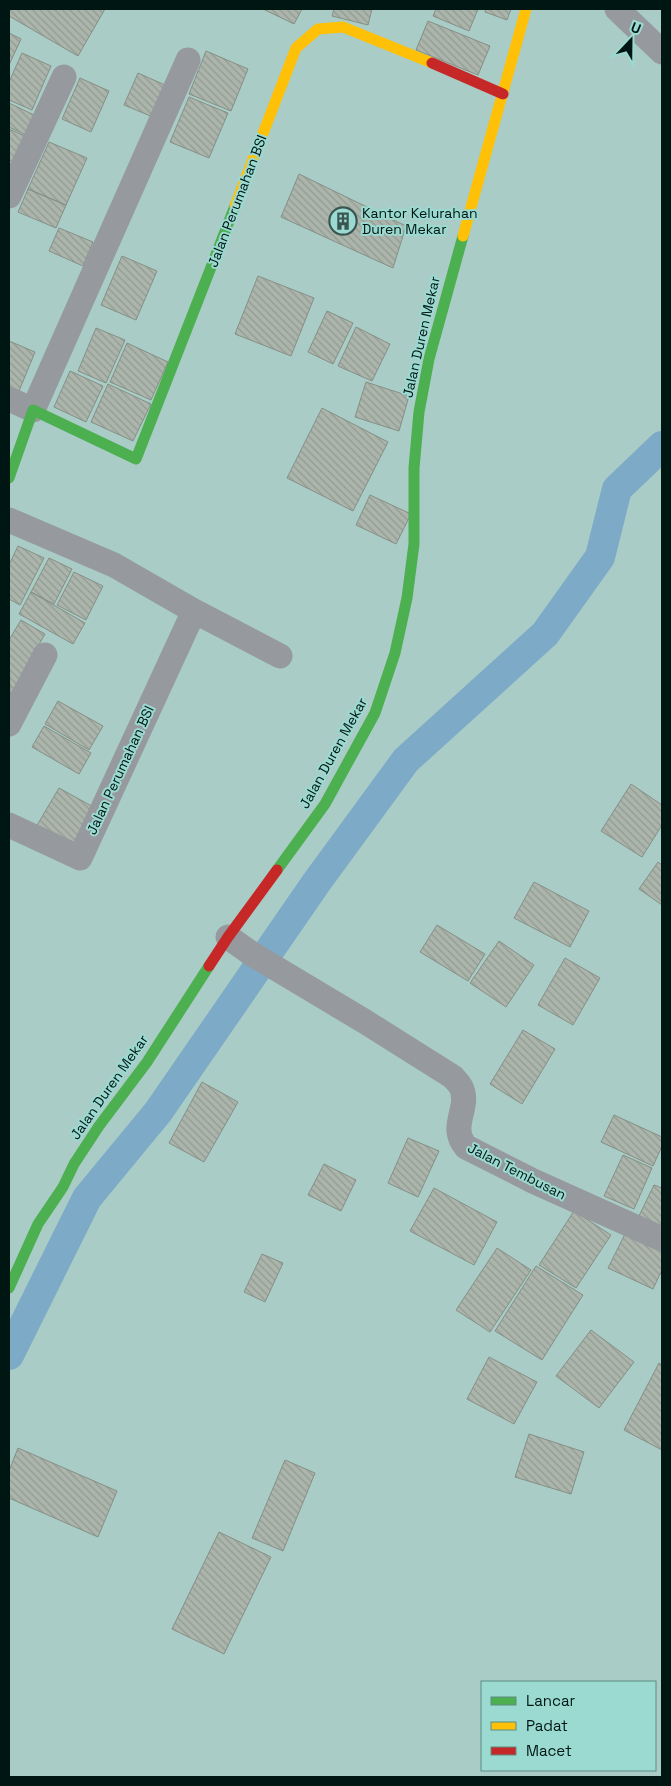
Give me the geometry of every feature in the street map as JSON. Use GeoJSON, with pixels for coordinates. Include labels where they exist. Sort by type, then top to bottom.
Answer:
{"type":"FeatureCollection","features":[{"type":"Feature","properties":{"kind":"street","name":"Jalan Duren Mekar"},"geometry":{"type":"LineString","coordinates":[[9,1288],[38,1224],[63,1187],[74,1164],[99,1126],[147,1062],[228,937],[325,804],[375,713],[390,670],[401,628],[408,589],[414,544],[414,468],[419,412],[429,359],[526,9]]}},
{"type":"Feature","properties":{"kind":"street"},"geometry":{"type":"LineString","coordinates":[[617,9],[662,52]]}},
{"type":"Feature","properties":{"kind":"street","name":"Jalan Perumahan BSI"},"geometry":{"type":"LineString","coordinates":[[9,399],[136,459],[296,48],[318,29],[343,27],[503,94]]}},
{"type":"Feature","properties":{"kind":"street"},"geometry":{"type":"LineString","coordinates":[[9,478],[33,410],[188,60]]}},
{"type":"Feature","properties":{"kind":"street"},"geometry":{"type":"LineString","coordinates":[[9,196],[64,77]]}},
{"type":"Feature","properties":{"kind":"street"},"geometry":{"type":"LineString","coordinates":[[9,520],[114,565],[194,611],[280,656]]}},
{"type":"Feature","properties":{"kind":"street","name":"Jalan Perumahan BSI"},"geometry":{"type":"LineString","coordinates":[[9,825],[80,858],[194,611]]}},
{"type":"Feature","properties":{"kind":"street"},"geometry":{"type":"LineString","coordinates":[[9,724],[45,655]]}},
{"type":"Feature","properties":{"kind":"street","name":"Jalan Tembusan"},"geometry":{"type":"LineString","coordinates":[[228,937],[276,969],[453,1077],[460,1086],[463,1098],[458,1132],[460,1140],[466,1147],[532,1181],[662,1238]]}},
{"type":"Feature","properties":{"kind":"building"},"geometry":{"type":"Polygon","coordinates":[[[9,9],[105,9],[78,56],[9,16],[9,9]]]}},
{"type":"Feature","properties":{"kind":"building"},"geometry":{"type":"Polygon","coordinates":[[[263,9],[302,9],[294,24],[263,9]]]}},
{"type":"Feature","properties":{"kind":"building"},"geometry":{"type":"Polygon","coordinates":[[[334,9],[372,9],[368,25],[332,16],[334,9]]]}},
{"type":"Feature","properties":{"kind":"building"},"geometry":{"type":"Polygon","coordinates":[[[436,9],[478,9],[469,31],[433,16],[436,9]]]}},
{"type":"Feature","properties":{"kind":"building"},"geometry":{"type":"Polygon","coordinates":[[[486,9],[511,9],[507,20],[485,12],[486,9]]]}},
{"type":"Feature","properties":{"kind":"building"},"geometry":{"type":"Polygon","coordinates":[[[428,21],[490,46],[478,75],[416,50],[428,21]]]}},
{"type":"Feature","properties":{"kind":"building"},"geometry":{"type":"Polygon","coordinates":[[[9,33],[21,39],[9,65],[9,33]]]}},
{"type":"Feature","properties":{"kind":"building"},"geometry":{"type":"Polygon","coordinates":[[[206,51],[248,69],[231,111],[189,94],[206,51]]]}},
{"type":"Feature","properties":{"kind":"building"},"geometry":{"type":"Polygon","coordinates":[[[22,53],[51,66],[32,110],[9,100],[9,82],[22,53]]]}},
{"type":"Feature","properties":{"kind":"building"},"geometry":{"type":"Polygon","coordinates":[[[138,73],[174,89],[160,120],[124,105],[138,73]]]}},
{"type":"Feature","properties":{"kind":"building"},"geometry":{"type":"Polygon","coordinates":[[[80,78],[109,91],[91,132],[62,119],[80,78]]]}},
{"type":"Feature","properties":{"kind":"building"},"geometry":{"type":"Polygon","coordinates":[[[189,97],[228,113],[209,158],[170,142],[189,97]]]}},
{"type":"Feature","properties":{"kind":"building"},"geometry":{"type":"Polygon","coordinates":[[[9,103],[34,115],[26,135],[9,127],[9,103]]]}},
{"type":"Feature","properties":{"kind":"building"},"geometry":{"type":"Polygon","coordinates":[[[9,129],[25,136],[13,162],[9,160],[9,129]]]}},
{"type":"Feature","properties":{"kind":"building"},"geometry":{"type":"Polygon","coordinates":[[[49,142],[87,158],[66,205],[28,189],[49,142]]]}},
{"type":"Feature","properties":{"kind":"building","name":"Kantor Kelurahan Duren Mekar"},"geometry":{"type":"Polygon","coordinates":[[[299,174],[406,226],[393,268],[281,217],[299,174]]]}},
{"type":"Feature","properties":{"kind":"building"},"geometry":{"type":"Polygon","coordinates":[[[28,189],[66,205],[56,228],[18,212],[28,189]]]}},
{"type":"Feature","properties":{"kind":"building"},"geometry":{"type":"Polygon","coordinates":[[[59,228],[93,242],[83,266],[49,251],[59,228]]]}},
{"type":"Feature","properties":{"kind":"building"},"geometry":{"type":"Polygon","coordinates":[[[122,256],[157,271],[136,320],[101,305],[122,256]]]}},
{"type":"Feature","properties":{"kind":"building"},"geometry":{"type":"Polygon","coordinates":[[[258,276],[314,298],[291,356],[235,334],[258,276]]]}},
{"type":"Feature","properties":{"kind":"building"},"geometry":{"type":"Polygon","coordinates":[[[327,311],[353,323],[333,364],[308,352],[327,311]]]}},
{"type":"Feature","properties":{"kind":"building"},"geometry":{"type":"Polygon","coordinates":[[[356,327],[390,344],[372,381],[338,366],[356,327]]]}},
{"type":"Feature","properties":{"kind":"building"},"geometry":{"type":"Polygon","coordinates":[[[96,328],[125,340],[106,383],[78,371],[96,328]]]}},
{"type":"Feature","properties":{"kind":"building"},"geometry":{"type":"Polygon","coordinates":[[[9,341],[35,352],[19,391],[9,387],[9,341]]]}},
{"type":"Feature","properties":{"kind":"building"},"geometry":{"type":"Polygon","coordinates":[[[127,343],[168,362],[151,400],[110,382],[127,343]]]}},
{"type":"Feature","properties":{"kind":"building"},"geometry":{"type":"Polygon","coordinates":[[[70,371],[103,386],[86,422],[54,407],[70,371]]]}},
{"type":"Feature","properties":{"kind":"building"},"geometry":{"type":"Polygon","coordinates":[[[366,382],[409,396],[399,431],[355,417],[366,382]]]}},
{"type":"Feature","properties":{"kind":"building"},"geometry":{"type":"Polygon","coordinates":[[[108,384],[151,404],[133,441],[91,422],[108,384]]]}},
{"type":"Feature","properties":{"kind":"building"},"geometry":{"type":"Polygon","coordinates":[[[322,408],[388,442],[353,511],[287,478],[322,408]]]}},
{"type":"Feature","properties":{"kind":"building"},"geometry":{"type":"Polygon","coordinates":[[[370,495],[411,514],[396,544],[356,525],[370,495]]]}},
{"type":"Feature","properties":{"kind":"building"},"geometry":{"type":"Polygon","coordinates":[[[18,546],[44,558],[20,605],[9,599],[9,565],[18,546]]]}},
{"type":"Feature","properties":{"kind":"building"},"geometry":{"type":"Polygon","coordinates":[[[49,558],[72,569],[54,604],[31,592],[49,558]]]}},
{"type":"Feature","properties":{"kind":"building"},"geometry":{"type":"Polygon","coordinates":[[[74,572],[103,586],[86,620],[57,605],[74,572]]]}},
{"type":"Feature","properties":{"kind":"building"},"geometry":{"type":"Polygon","coordinates":[[[31,592],[85,623],[73,644],[19,614],[31,592]]]}},
{"type":"Feature","properties":{"kind":"building"},"geometry":{"type":"Polygon","coordinates":[[[21,620],[45,634],[10,695],[9,640],[21,620]]]}},
{"type":"Feature","properties":{"kind":"building"},"geometry":{"type":"Polygon","coordinates":[[[58,701],[103,726],[89,750],[45,724],[58,701]]]}},
{"type":"Feature","properties":{"kind":"building"},"geometry":{"type":"Polygon","coordinates":[[[44,726],[91,753],[79,774],[32,747],[44,726]]]}},
{"type":"Feature","properties":{"kind":"building"},"geometry":{"type":"Polygon","coordinates":[[[631,784],[662,805],[662,825],[642,857],[601,831],[631,784]]]}},
{"type":"Feature","properties":{"kind":"building"},"geometry":{"type":"Polygon","coordinates":[[[59,788],[97,809],[74,848],[36,827],[59,788]]]}},
{"type":"Feature","properties":{"kind":"building"},"geometry":{"type":"Polygon","coordinates":[[[658,862],[662,865],[662,905],[639,889],[658,862]]]}},
{"type":"Feature","properties":{"kind":"building"},"geometry":{"type":"Polygon","coordinates":[[[534,882],[589,911],[570,947],[514,918],[534,882]]]}},
{"type":"Feature","properties":{"kind":"building"},"geometry":{"type":"Polygon","coordinates":[[[437,925],[485,954],[468,981],[420,952],[437,925]]]}},
{"type":"Feature","properties":{"kind":"building"},"geometry":{"type":"Polygon","coordinates":[[[499,941],[534,965],[506,1007],[470,983],[499,941]]]}},
{"type":"Feature","properties":{"kind":"building"},"geometry":{"type":"Polygon","coordinates":[[[565,958],[600,978],[573,1025],[538,1005],[565,958]]]}},
{"type":"Feature","properties":{"kind":"building"},"geometry":{"type":"Polygon","coordinates":[[[523,1030],[555,1049],[522,1104],[490,1084],[523,1030]]]}},
{"type":"Feature","properties":{"kind":"building"},"geometry":{"type":"Polygon","coordinates":[[[202,1082],[238,1102],[204,1162],[169,1143],[202,1082]]]}},
{"type":"Feature","properties":{"kind":"building"},"geometry":{"type":"Polygon","coordinates":[[[614,1115],[662,1137],[662,1146],[653,1166],[601,1142],[614,1115]]]}},
{"type":"Feature","properties":{"kind":"building"},"geometry":{"type":"Polygon","coordinates":[[[408,1138],[439,1151],[418,1197],[388,1183],[408,1138]]]}},
{"type":"Feature","properties":{"kind":"building"},"geometry":{"type":"Polygon","coordinates":[[[623,1155],[652,1168],[634,1209],[604,1196],[623,1155]]]}},
{"type":"Feature","properties":{"kind":"building"},"geometry":{"type":"Polygon","coordinates":[[[324,1164],[356,1180],[341,1211],[308,1195],[324,1164]]]}},
{"type":"Feature","properties":{"kind":"building"},"geometry":{"type":"Polygon","coordinates":[[[654,1185],[662,1188],[662,1229],[638,1218],[654,1185]]]}},
{"type":"Feature","properties":{"kind":"building"},"geometry":{"type":"Polygon","coordinates":[[[434,1188],[497,1222],[474,1265],[410,1231],[434,1188]]]}},
{"type":"Feature","properties":{"kind":"building"},"geometry":{"type":"Polygon","coordinates":[[[574,1211],[611,1235],[576,1288],[539,1265],[574,1211]]]}},
{"type":"Feature","properties":{"kind":"building"},"geometry":{"type":"Polygon","coordinates":[[[626,1232],[662,1249],[662,1270],[653,1289],[608,1268],[626,1232]]]}},
{"type":"Feature","properties":{"kind":"building"},"geometry":{"type":"Polygon","coordinates":[[[497,1248],[531,1270],[490,1332],[456,1310],[497,1248]]]}},
{"type":"Feature","properties":{"kind":"building"},"geometry":{"type":"Polygon","coordinates":[[[262,1254],[283,1263],[265,1302],[244,1292],[262,1254]]]}},
{"type":"Feature","properties":{"kind":"building"},"geometry":{"type":"Polygon","coordinates":[[[536,1266],[583,1295],[542,1360],[495,1331],[536,1266]]]}},
{"type":"Feature","properties":{"kind":"building"},"geometry":{"type":"Polygon","coordinates":[[[591,1330],[634,1362],[599,1408],[556,1376],[591,1330]]]}},
{"type":"Feature","properties":{"kind":"building"},"geometry":{"type":"Polygon","coordinates":[[[489,1357],[537,1382],[514,1424],[467,1399],[489,1357]]]}},
{"type":"Feature","properties":{"kind":"building"},"geometry":{"type":"Polygon","coordinates":[[[659,1363],[662,1365],[662,1450],[624,1430],[659,1363]]]}},
{"type":"Feature","properties":{"kind":"building"},"geometry":{"type":"Polygon","coordinates":[[[529,1434],[584,1452],[571,1494],[515,1477],[529,1434]]]}},
{"type":"Feature","properties":{"kind":"building"},"geometry":{"type":"Polygon","coordinates":[[[18,1448],[117,1491],[98,1537],[9,1498],[9,1471],[18,1448]]]}},
{"type":"Feature","properties":{"kind":"building"},"geometry":{"type":"Polygon","coordinates":[[[285,1460],[315,1473],[283,1551],[252,1538],[285,1460]]]}},
{"type":"Feature","properties":{"kind":"building"},"geometry":{"type":"Polygon","coordinates":[[[219,1532],[271,1557],[224,1654],[172,1629],[219,1532]]]}},
{"type":"Feature","properties":{"kind":"waterway"},"geometry":{"type":"LineString","coordinates":[[9,1355],[87,1198],[158,1112],[316,883],[406,760],[545,634],[600,557],[617,489],[662,446]]}},
{"type":"Feature","properties":{"kind":"traffic: fast"},"geometry":{"type":"LineString","coordinates":[[9,478],[33,410],[136,459],[235,206]]}},
{"type":"Feature","properties":{"kind":"traffic: fast"},"geometry":{"type":"LineString","coordinates":[[277,870],[325,804],[375,713],[395,653],[407,598],[414,544],[414,468],[419,412],[429,359],[463,236]]}},
{"type":"Feature","properties":{"kind":"traffic: fast"},"geometry":{"type":"LineString","coordinates":[[9,1288],[38,1224],[63,1187],[74,1164],[99,1126],[147,1062],[209,966]]}},
{"type":"Feature","properties":{"kind":"traffic: slow"},"geometry":{"type":"LineString","coordinates":[[463,236],[526,9]]}},
{"type":"Feature","properties":{"kind":"traffic: slow"},"geometry":{"type":"LineString","coordinates":[[235,206],[296,48],[318,29],[343,27],[432,63]]}},
{"type":"Feature","properties":{"kind":"traffic: jam"},"geometry":{"type":"LineString","coordinates":[[432,63],[503,94]]}},
{"type":"Feature","properties":{"kind":"traffic: jam"},"geometry":{"type":"LineString","coordinates":[[209,966],[277,870]]}},
{"type":"Feature","properties":{"kind":"place","name":"Kantor Kelurahan Duren Mekar"},"geometry":{"type":"Point","coordinates":[343,221]}}]}
